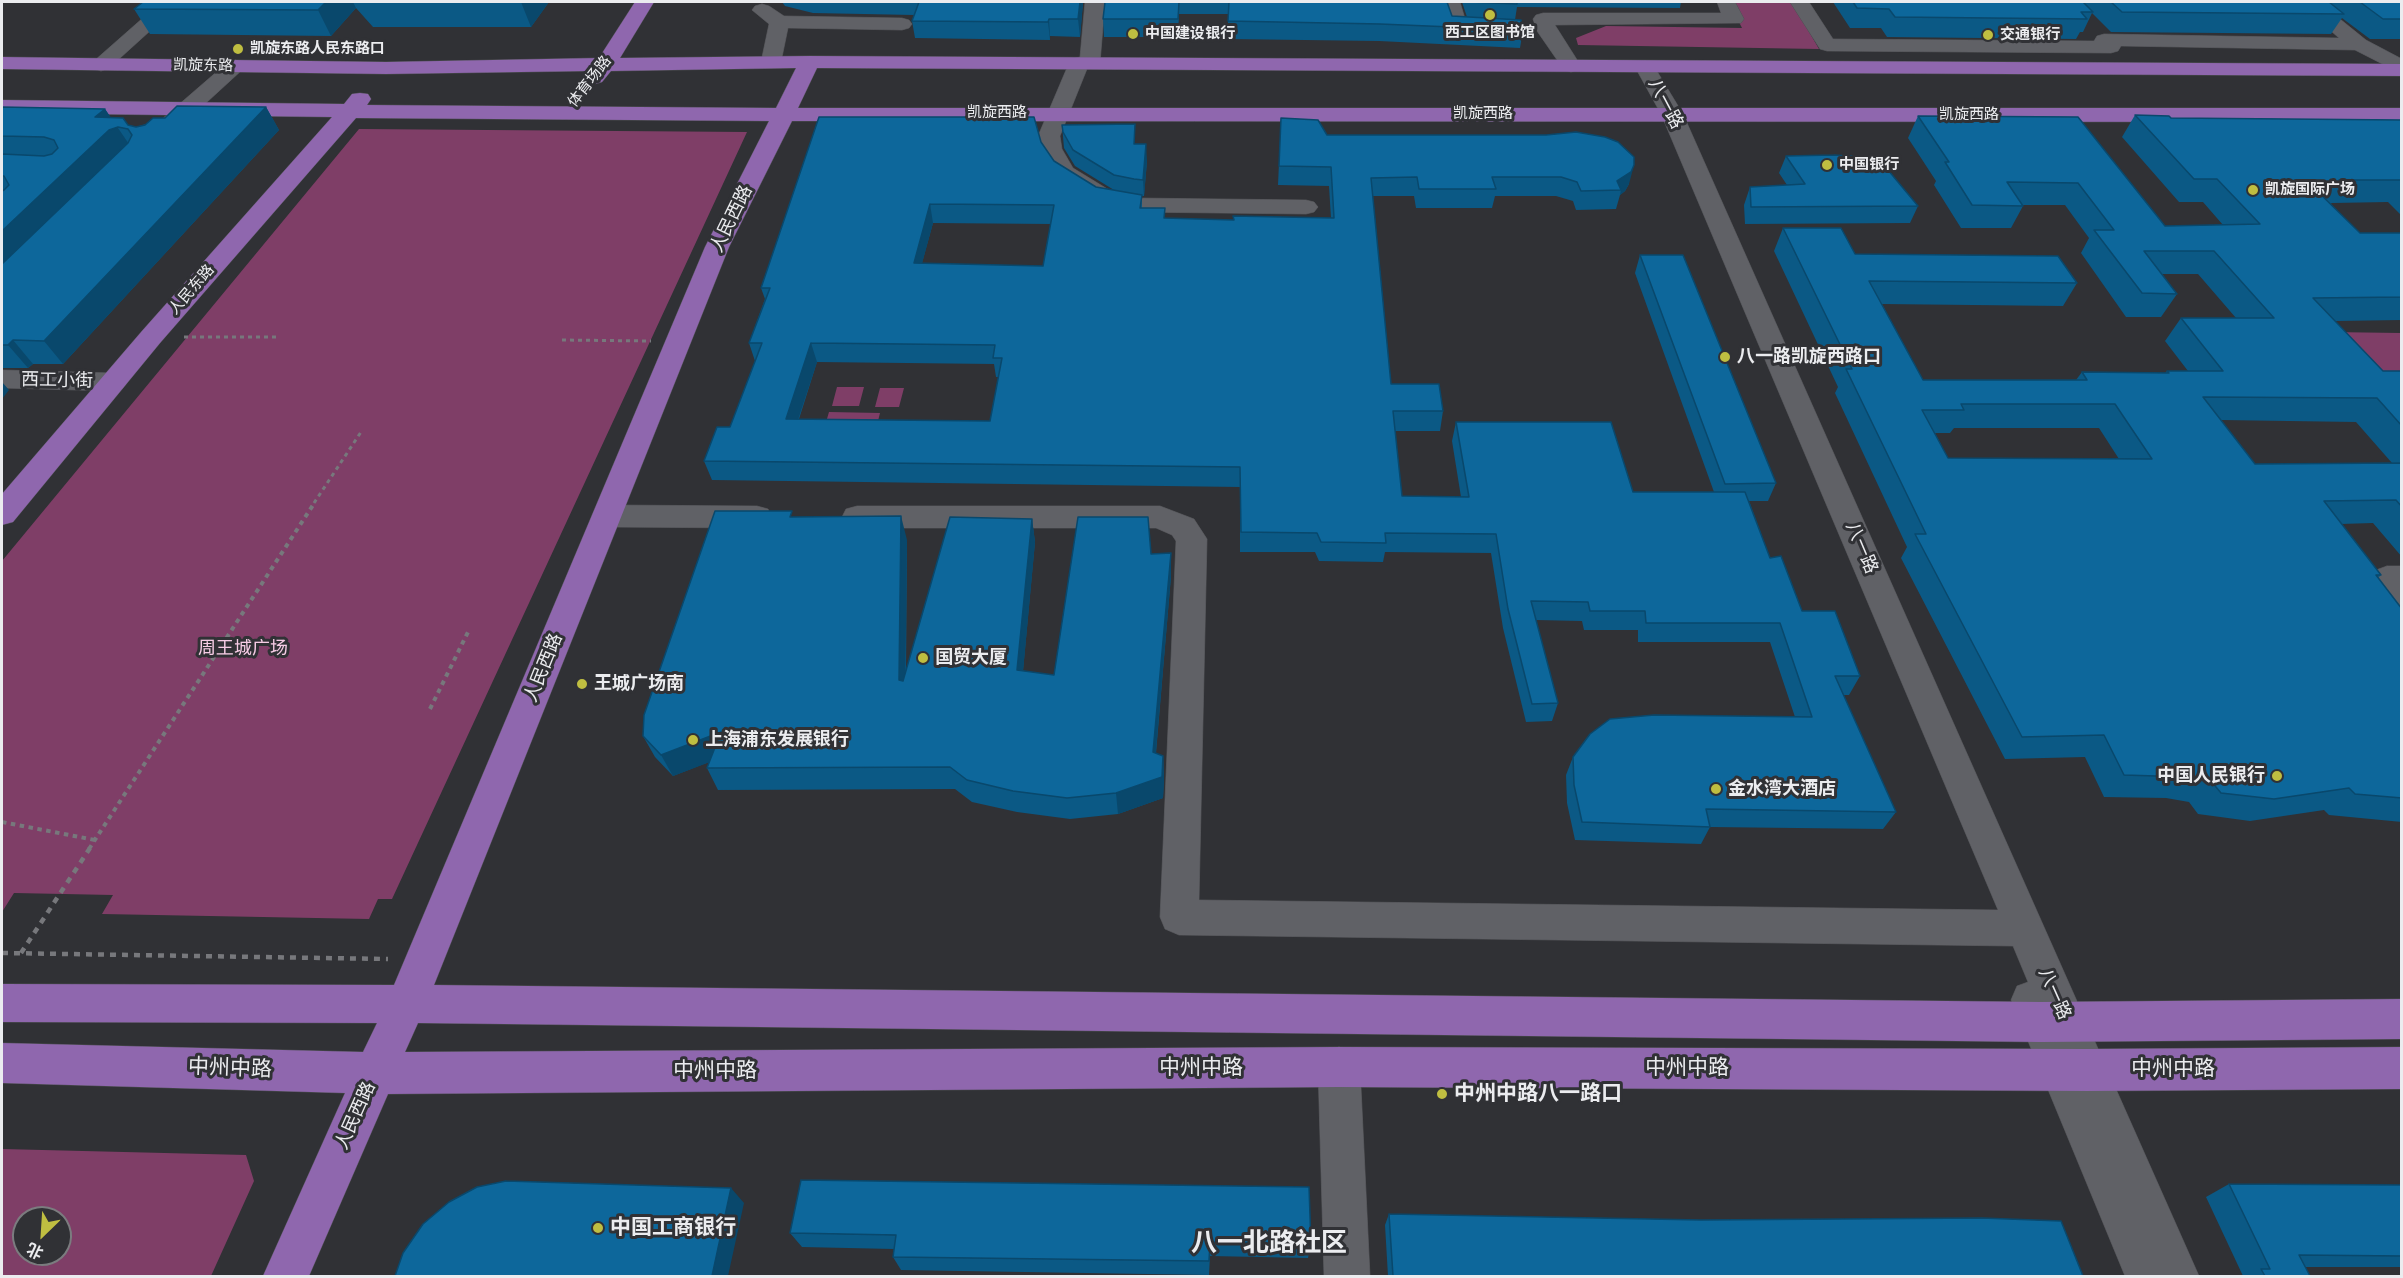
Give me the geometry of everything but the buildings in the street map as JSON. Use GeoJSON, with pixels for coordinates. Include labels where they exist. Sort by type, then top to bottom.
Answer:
{"type":"FeatureCollection","features":[{"type":"Feature","properties":{"kind":"main road","name":"体育场路"},"geometry":{"type":"LineString","coordinates":[[581,85],[625,2]]}},
{"type":"Feature","properties":{"kind":"main road","name":"体育场路"},"geometry":{"type":"LineString","coordinates":[[581,85],[644,2]]}},
{"type":"Feature","properties":{"kind":"main road"},"geometry":{"type":"LineString","coordinates":[[2,106],[350,110],[771,62],[2402,69]]}},
{"type":"Feature","properties":{"kind":"main road","name":"人民西路"},"geometry":{"type":"LineString","coordinates":[[286,1276],[425,960],[717,247],[810,62]]}},
{"type":"Feature","properties":{"kind":"main road","name":"凯旋东路"},"geometry":{"type":"LineString","coordinates":[[2,63],[386,68],[581,85]]}},
{"type":"Feature","properties":{"kind":"main road","name":"人民东路"},"geometry":{"type":"LineString","coordinates":[[2,514],[151,337],[386,68]]}},
{"type":"Feature","properties":{"kind":"main road","name":"凯旋西路"},"geometry":{"type":"LineString","coordinates":[[581,85],[786,112],[2402,115]]}},
{"type":"Feature","properties":{"kind":"main road"},"geometry":{"type":"LineString","coordinates":[[2,1003],[405,1004],[2054,1022],[2402,1019]]}},
{"type":"Feature","properties":{"kind":"main road","name":"中州中路"},"geometry":{"type":"LineString","coordinates":[[2,1063],[374,1073],[1339,1067],[2074,1070],[2402,1068]]}},
{"type":"Feature","properties":{"kind":"street"},"geometry":{"type":"LineString","coordinates":[[101,65],[172,2]]}},
{"type":"Feature","properties":{"kind":"street"},"geometry":{"type":"LineString","coordinates":[[1095,2],[1084,63],[1058,113],[1049,136],[1056,160],[1076,182],[1106,199],[1134,205],[1306,207]]}},
{"type":"Feature","properties":{"kind":"street"},"geometry":{"type":"LineString","coordinates":[[1451,2],[1458,28],[1546,31]]}},
{"type":"Feature","properties":{"kind":"street"},"geometry":{"type":"LineString","coordinates":[[1570,66],[1546,31],[1543,19],[1734,19],[1726,2]]}},
{"type":"Feature","properties":{"kind":"street"},"geometry":{"type":"LineString","coordinates":[[1800,2],[1827,45],[2359,44]]}},
{"type":"Feature","properties":{"kind":"street"},"geometry":{"type":"LineString","coordinates":[[2308,2],[2359,44],[2402,69]]}},
{"type":"Feature","properties":{"kind":"street"},"geometry":{"type":"LineString","coordinates":[[771,62],[770,16],[902,24]]}},
{"type":"Feature","properties":{"kind":"street"},"geometry":{"type":"LineString","coordinates":[[2090,25],[2107,44],[2151,68]]}},
{"type":"Feature","properties":{"kind":"street"},"geometry":{"type":"LineString","coordinates":[[151,140],[235,66]]}},
{"type":"Feature","properties":{"kind":"street","name":"八一路"},"geometry":{"type":"LineString","coordinates":[[1645,67],[2074,1070],[2148,1276]]}},
{"type":"Feature","properties":{"kind":"street"},"geometry":{"type":"LineString","coordinates":[[2,122],[24,106]]}},
{"type":"Feature","properties":{"kind":"street","name":"西工小街"},"geometry":{"type":"LineString","coordinates":[[2,379],[113,382]]}},
{"type":"Feature","properties":{"kind":"street"},"geometry":{"type":"LineString","coordinates":[[607,516],[783,517]]}},
{"type":"Feature","properties":{"kind":"street"},"geometry":{"type":"LineString","coordinates":[[830,517],[1160,517],[1184,527],[1192,539],[1179,917],[2012,928]]}},
{"type":"Feature","properties":{"kind":"street"},"geometry":{"type":"LineString","coordinates":[[2402,579],[2387,578],[2402,598]]}},
{"type":"Feature","properties":{"kind":"street"},"geometry":{"type":"LineString","coordinates":[[1339,1067],[1347,1276]]}},
{"type":"Feature","properties":{"kind":"street","name":"八一路"},"geometry":{"type":"LineString","coordinates":[[2074,1070],[2176,1276]]}},
{"type":"Feature","properties":{"kind":"path"},"geometry":{"type":"LineString","coordinates":[[151,337],[279,337]]}},
{"type":"Feature","properties":{"kind":"path"},"geometry":{"type":"LineString","coordinates":[[562,340],[678,341]]}},
{"type":"Feature","properties":{"kind":"path"},"geometry":{"type":"LineString","coordinates":[[21,953],[361,432]]}},
{"type":"Feature","properties":{"kind":"path"},"geometry":{"type":"LineString","coordinates":[[430,709],[469,630]]}},
{"type":"Feature","properties":{"kind":"path"},"geometry":{"type":"LineString","coordinates":[[2,822],[95,840]]}},
{"type":"Feature","properties":{"kind":"path"},"geometry":{"type":"LineString","coordinates":[[2,953],[425,960]]}},
{"type":"Feature","properties":{"kind":"green space"},"geometry":{"type":"Polygon","coordinates":[[[1729,2],[1792,2],[1819,49],[1578,45],[1576,38],[1606,26],[1742,28],[1729,2]]]}},
{"type":"Feature","properties":{"kind":"green space","name":"周王城广场"},"geometry":{"type":"Polygon","coordinates":[[[359,129],[747,132],[392,899],[378,899],[369,919],[102,914],[113,895],[14,893],[2,912],[2,561],[359,129]]]}},
{"type":"Feature","properties":{"kind":"green space"},"geometry":{"type":"Polygon","coordinates":[[[2329,332],[2401,333],[2401,379],[2371,379],[2329,332]]]}},
{"type":"Feature","properties":{"kind":"green space"},"geometry":{"type":"Polygon","coordinates":[[[837,387],[864,387],[859,406],[832,406],[837,387]]]}},
{"type":"Feature","properties":{"kind":"green space"},"geometry":{"type":"Polygon","coordinates":[[[880,388],[904,388],[899,407],[875,407],[880,388]]]}},
{"type":"Feature","properties":{"kind":"green space"},"geometry":{"type":"Polygon","coordinates":[[[829,412],[880,413],[876,429],[824,429],[829,412]]]}},
{"type":"Feature","properties":{"kind":"green space"},"geometry":{"type":"Polygon","coordinates":[[[2,1149],[246,1155],[254,1181],[211,1276],[2,1276],[2,1149]]]}},
{"type":"Feature","properties":{"kind":"place","name":"西工区图书馆"},"geometry":{"type":"Point","coordinates":[1490,15]}},
{"type":"Feature","properties":{"kind":"place","name":"中国建设银行"},"geometry":{"type":"Point","coordinates":[1133,34]}},
{"type":"Feature","properties":{"kind":"place","name":"交通银行"},"geometry":{"type":"Point","coordinates":[1988,35]}},
{"type":"Feature","properties":{"kind":"place","name":"凯旋东路人民东路口"},"geometry":{"type":"Point","coordinates":[238,49]}},
{"type":"Feature","properties":{"kind":"place","name":"中国银行"},"geometry":{"type":"Point","coordinates":[1827,165]}},
{"type":"Feature","properties":{"kind":"place","name":"凯旋国际广场"},"geometry":{"type":"Point","coordinates":[2253,190]}},
{"type":"Feature","properties":{"kind":"place","name":"八一路凯旋西路口"},"geometry":{"type":"Point","coordinates":[1725,357]}},
{"type":"Feature","properties":{"kind":"place","name":"国贸大厦"},"geometry":{"type":"Point","coordinates":[923,658]}},
{"type":"Feature","properties":{"kind":"place","name":"王城广场南"},"geometry":{"type":"Point","coordinates":[582,684]}},
{"type":"Feature","properties":{"kind":"place","name":"上海浦东发展银行"},"geometry":{"type":"Point","coordinates":[693,740]}},
{"type":"Feature","properties":{"kind":"place","name":"中国人民银行"},"geometry":{"type":"Point","coordinates":[2277,776]}},
{"type":"Feature","properties":{"kind":"place","name":"金水湾大酒店"},"geometry":{"type":"Point","coordinates":[1716,789]}},
{"type":"Feature","properties":{"kind":"place","name":"中州中路八一路口"},"geometry":{"type":"Point","coordinates":[1442,1094]}},
{"type":"Feature","properties":{"kind":"place","name":"中国工商银行"},"geometry":{"type":"Point","coordinates":[598,1228]}},
{"type":"Feature","properties":{"kind":"district","name":"八一北路社区"},"geometry":{"type":"Point","coordinates":[1269,1244]}}]}
